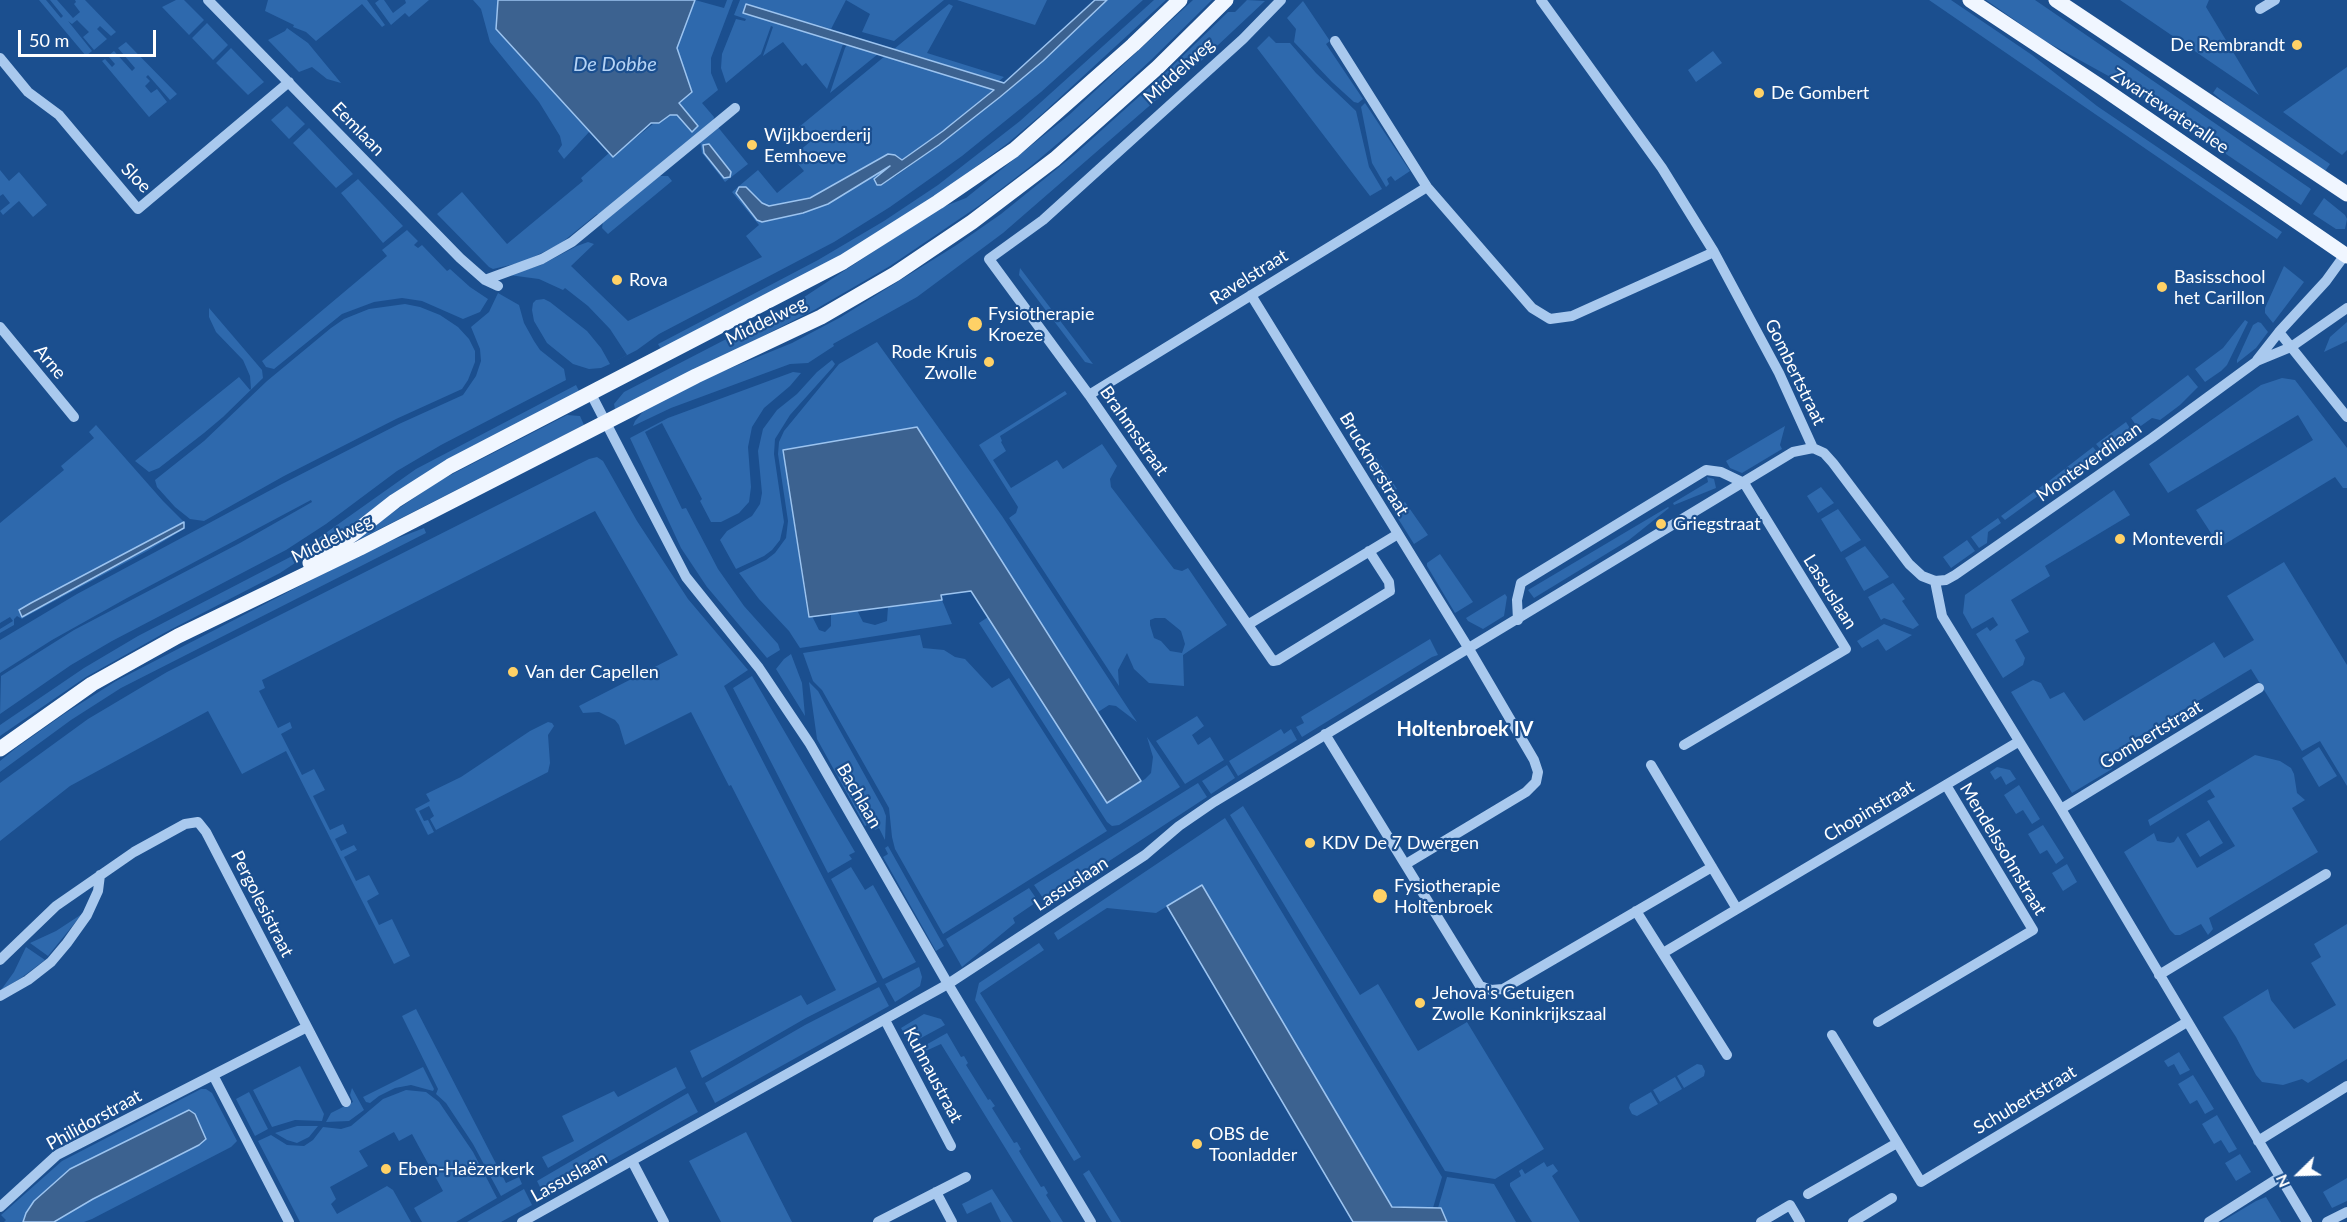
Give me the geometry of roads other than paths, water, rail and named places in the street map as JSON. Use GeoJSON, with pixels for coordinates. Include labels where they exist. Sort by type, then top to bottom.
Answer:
{"type":"FeatureCollection","features":[{"type":"Feature","properties":{"kind":"main road","name":"Middelweg"},"geometry":{"type":"LineString","coordinates":[[267,591],[353,534],[395,501],[450,466],[843,262],[938,202],[1014,150],[1133,45],[1180,0]]}},
{"type":"Feature","properties":{"kind":"main road","name":"Middelweg"},"geometry":{"type":"LineString","coordinates":[[0,748],[62,704],[120,668],[267,591],[360,548],[605,422],[820,317],[894,274],[941,244],[1055,159],[1158,67],[1226,0]]}},
{"type":"Feature","properties":{"kind":"main road","name":"Zwartewaterallee"},"geometry":{"type":"LineString","coordinates":[[1970,0],[2346,254]]}},
{"type":"Feature","properties":{"kind":"main road","name":"Zwartewaterallee"},"geometry":{"type":"LineString","coordinates":[[2056,0],[2347,194]]}},
{"type":"Feature","properties":{"kind":"street","name":"Eemlaan"},"geometry":{"type":"LineString","coordinates":[[208,0],[460,258],[485,280],[498,286]]}},
{"type":"Feature","properties":{"kind":"street","name":"Middelweg"},"geometry":{"type":"LineString","coordinates":[[989,260],[1043,220],[1244,39],[1281,0]]}},
{"type":"Feature","properties":{"kind":"street","name":"Gombertstraat"},"geometry":{"type":"LineString","coordinates":[[1541,0],[1662,168],[1714,252],[1779,373],[1813,448],[1824,453],[1909,564],[1922,576],[1935,581]]}},
{"type":"Feature","properties":{"kind":"street"},"geometry":{"type":"LineString","coordinates":[[2260,9],[2275,0]]}},
{"type":"Feature","properties":{"kind":"street"},"geometry":{"type":"LineString","coordinates":[[1335,41],[1427,187],[1532,308],[1550,319],[1572,316],[1714,252]]}},
{"type":"Feature","properties":{"kind":"street","name":"Sloe"},"geometry":{"type":"LineString","coordinates":[[0,58],[28,92],[59,115],[138,209],[289,82]]}},
{"type":"Feature","properties":{"kind":"street"},"geometry":{"type":"LineString","coordinates":[[485,280],[542,259],[572,242],[735,108]]}},
{"type":"Feature","properties":{"kind":"street","name":"Ravelstraat"},"geometry":{"type":"LineString","coordinates":[[1089,396],[1427,187]]}},
{"type":"Feature","properties":{"kind":"street","name":"Monteverdilaan"},"geometry":{"type":"LineString","coordinates":[[2257,361],[2279,332],[2326,281],[2346,254]]}},
{"type":"Feature","properties":{"kind":"street","name":"Brahmsstraat"},"geometry":{"type":"LineString","coordinates":[[989,260],[1089,396],[1273,661],[1390,591],[1389,582],[1369,551]]}},
{"type":"Feature","properties":{"kind":"street","name":"Brucknerstraat"},"geometry":{"type":"LineString","coordinates":[[1251,295],[1469,649]]}},
{"type":"Feature","properties":{"kind":"street","name":"Monteverdilaan"},"geometry":{"type":"LineString","coordinates":[[1935,581],[1946,580],[1964,568],[2152,438],[2257,361],[2291,347],[2347,308]]}},
{"type":"Feature","properties":{"kind":"street","name":"Arne"},"geometry":{"type":"LineString","coordinates":[[0,327],[74,417]]}},
{"type":"Feature","properties":{"kind":"street"},"geometry":{"type":"LineString","coordinates":[[2279,332],[2347,417]]}},
{"type":"Feature","properties":{"kind":"street","name":"Bachlaan"},"geometry":{"type":"LineString","coordinates":[[591,394],[686,577],[759,668],[810,744],[948,984],[1090,1222]]}},
{"type":"Feature","properties":{"kind":"street","name":"Lassuslaan"},"geometry":{"type":"LineString","coordinates":[[522,1222],[948,984],[1145,855],[1179,826],[1214,802],[1793,452],[1813,448]]}},
{"type":"Feature","properties":{"kind":"street"},"geometry":{"type":"LineString","coordinates":[[1518,620],[1517,600],[1521,583],[1706,470],[1721,472],[1744,483]]}},
{"type":"Feature","properties":{"kind":"street","name":"Lassuslaan"},"geometry":{"type":"LineString","coordinates":[[1684,745],[1846,650],[1744,483]]}},
{"type":"Feature","properties":{"kind":"street"},"geometry":{"type":"LineString","coordinates":[[1249,624],[1398,534]]}},
{"type":"Feature","properties":{"kind":"street"},"geometry":{"type":"LineString","coordinates":[[1935,581],[1942,616],[2061,809],[2307,1222]]}},
{"type":"Feature","properties":{"kind":"street"},"geometry":{"type":"LineString","coordinates":[[1406,864],[1526,792],[1536,783],[1538,772],[1534,760],[1469,649]]}},
{"type":"Feature","properties":{"kind":"street","name":"Gombertstraat"},"geometry":{"type":"LineString","coordinates":[[2061,809],[2259,688]]}},
{"type":"Feature","properties":{"kind":"street"},"geometry":{"type":"LineString","coordinates":[[1325,734],[1480,986],[1491,990],[1503,989],[1712,867]]}},
{"type":"Feature","properties":{"kind":"street","name":"Chopinstraat"},"geometry":{"type":"LineString","coordinates":[[1663,954],[2018,741]]}},
{"type":"Feature","properties":{"kind":"street"},"geometry":{"type":"LineString","coordinates":[[1651,765],[1737,909]]}},
{"type":"Feature","properties":{"kind":"street","name":"Mendelssohnstraat"},"geometry":{"type":"LineString","coordinates":[[1878,1022],[2033,930],[1946,785]]}},
{"type":"Feature","properties":{"kind":"street","name":"Pergolesistraat"},"geometry":{"type":"LineString","coordinates":[[0,960],[56,906],[100,875],[134,852],[185,824],[198,822],[206,832],[346,1102]]}},
{"type":"Feature","properties":{"kind":"street"},"geometry":{"type":"LineString","coordinates":[[2159,975],[2326,874]]}},
{"type":"Feature","properties":{"kind":"street"},"geometry":{"type":"LineString","coordinates":[[0,996],[28,980],[51,962],[67,943],[87,915],[98,891],[100,875]]}},
{"type":"Feature","properties":{"kind":"street"},"geometry":{"type":"LineString","coordinates":[[1636,911],[1727,1056]]}},
{"type":"Feature","properties":{"kind":"street","name":"Kuhnaustraat"},"geometry":{"type":"LineString","coordinates":[[885,1020],[951,1146]]}},
{"type":"Feature","properties":{"kind":"street","name":"Schubertstraat"},"geometry":{"type":"LineString","coordinates":[[1833,1035],[1921,1182],[2187,1022]]}},
{"type":"Feature","properties":{"kind":"street","name":"Philidorstraat"},"geometry":{"type":"LineString","coordinates":[[0,1207],[57,1155],[307,1027]]}},
{"type":"Feature","properties":{"kind":"street"},"geometry":{"type":"LineString","coordinates":[[213,1075],[289,1222]]}},
{"type":"Feature","properties":{"kind":"street"},"geometry":{"type":"LineString","coordinates":[[2258,1141],[2347,1086]]}},
{"type":"Feature","properties":{"kind":"street"},"geometry":{"type":"LineString","coordinates":[[1808,1194],[1897,1143]]}},
{"type":"Feature","properties":{"kind":"street","name":"Lassuslaan"},"geometry":{"type":"LineString","coordinates":[[632,1161],[664,1222]]}},
{"type":"Feature","properties":{"kind":"street"},"geometry":{"type":"LineString","coordinates":[[878,1222],[966,1177]]}},
{"type":"Feature","properties":{"kind":"street"},"geometry":{"type":"LineString","coordinates":[[2209,1222],[2280,1178]]}},
{"type":"Feature","properties":{"kind":"street"},"geometry":{"type":"LineString","coordinates":[[936,1192],[952,1222]]}},
{"type":"Feature","properties":{"kind":"street"},"geometry":{"type":"LineString","coordinates":[[1853,1222],[1892,1198]]}},
{"type":"Feature","properties":{"kind":"street"},"geometry":{"type":"LineString","coordinates":[[1761,1222],[1790,1205],[1800,1222]]}},
{"type":"Feature","properties":{"kind":"street"},"geometry":{"type":"LineString","coordinates":[[2327,1222],[2347,1212]]}},
{"type":"Feature","properties":{"kind":"water","name":"De Dobbe"},"geometry":{"type":"Polygon","coordinates":[[[498,0],[695,0],[677,48],[692,92],[679,103],[698,126],[692,132],[677,115],[670,115],[659,123],[651,123],[613,157],[496,29],[498,0]]]}},
{"type":"Feature","properties":{"kind":"water"},"geometry":{"type":"Polygon","coordinates":[[[1095,0],[1107,0],[1043,61],[939,145],[881,185],[877,185],[874,179],[890,166],[828,204],[803,213],[762,222],[757,220],[736,193],[739,187],[746,187],[762,203],[769,206],[810,198],[888,154],[895,155],[902,160],[994,90],[743,13],[746,4],[1004,83],[1095,0]]]}},
{"type":"Feature","properties":{"kind":"water"},"geometry":{"type":"Polygon","coordinates":[[[709,144],[731,172],[730,177],[724,178],[704,153],[703,145],[709,144]]]}},
{"type":"Feature","properties":{"kind":"water"},"geometry":{"type":"Polygon","coordinates":[[[917,427],[1141,781],[1107,803],[971,591],[941,595],[942,600],[809,617],[783,450],[917,427]]]}},
{"type":"Feature","properties":{"kind":"water"},"geometry":{"type":"Polygon","coordinates":[[[184,522],[184,528],[22,617],[19,610],[184,522]]]}},
{"type":"Feature","properties":{"kind":"water"},"geometry":{"type":"Polygon","coordinates":[[[1202,885],[1392,1207],[1441,1208],[1447,1222],[1353,1222],[1167,906],[1202,885]]]}},
{"type":"Feature","properties":{"kind":"water"},"geometry":{"type":"Polygon","coordinates":[[[189,1110],[195,1114],[206,1139],[199,1145],[93,1199],[54,1222],[23,1222],[34,1201],[70,1169],[189,1110]]]}},
{"type":"Feature","properties":{"kind":"place","name":"De Rembrandt"},"geometry":{"type":"Point","coordinates":[2297,45]}},
{"type":"Feature","properties":{"kind":"place","name":"De Gombert"},"geometry":{"type":"Point","coordinates":[1759,93]}},
{"type":"Feature","properties":{"kind":"place","name":"Wijkboerderij Eemhoeve"},"geometry":{"type":"Point","coordinates":[752,145]}},
{"type":"Feature","properties":{"kind":"place","name":"Rova"},"geometry":{"type":"Point","coordinates":[617,280]}},
{"type":"Feature","properties":{"kind":"place","name":"Basisschool het Carillon"},"geometry":{"type":"Point","coordinates":[2162,287]}},
{"type":"Feature","properties":{"kind":"place","name":"Fysiotherapie Kroeze"},"geometry":{"type":"Point","coordinates":[975,324]}},
{"type":"Feature","properties":{"kind":"place","name":"Rode Kruis Zwolle"},"geometry":{"type":"Point","coordinates":[989,362]}},
{"type":"Feature","properties":{"kind":"place","name":"Griegstraat"},"geometry":{"type":"Point","coordinates":[1661,524]}},
{"type":"Feature","properties":{"kind":"place","name":"Monteverdi"},"geometry":{"type":"Point","coordinates":[2120,539]}},
{"type":"Feature","properties":{"kind":"place","name":"Van der Capellen"},"geometry":{"type":"Point","coordinates":[513,672]}},
{"type":"Feature","properties":{"kind":"place","name":"KDV De 7 Dwergen"},"geometry":{"type":"Point","coordinates":[1310,843]}},
{"type":"Feature","properties":{"kind":"place","name":"Fysiotherapie Holtenbroek"},"geometry":{"type":"Point","coordinates":[1380,896]}},
{"type":"Feature","properties":{"kind":"place","name":"Jehova's Getuigen Zwolle Koninkrijkszaal"},"geometry":{"type":"Point","coordinates":[1420,1003]}},
{"type":"Feature","properties":{"kind":"place","name":"OBS de Toonladder"},"geometry":{"type":"Point","coordinates":[1197,1144]}},
{"type":"Feature","properties":{"kind":"place","name":"Eben-Haëzerkerk"},"geometry":{"type":"Point","coordinates":[386,1169]}},
{"type":"Feature","properties":{"kind":"district","name":"Holtenbroek IV"},"geometry":{"type":"Point","coordinates":[1465,730]}}]}
